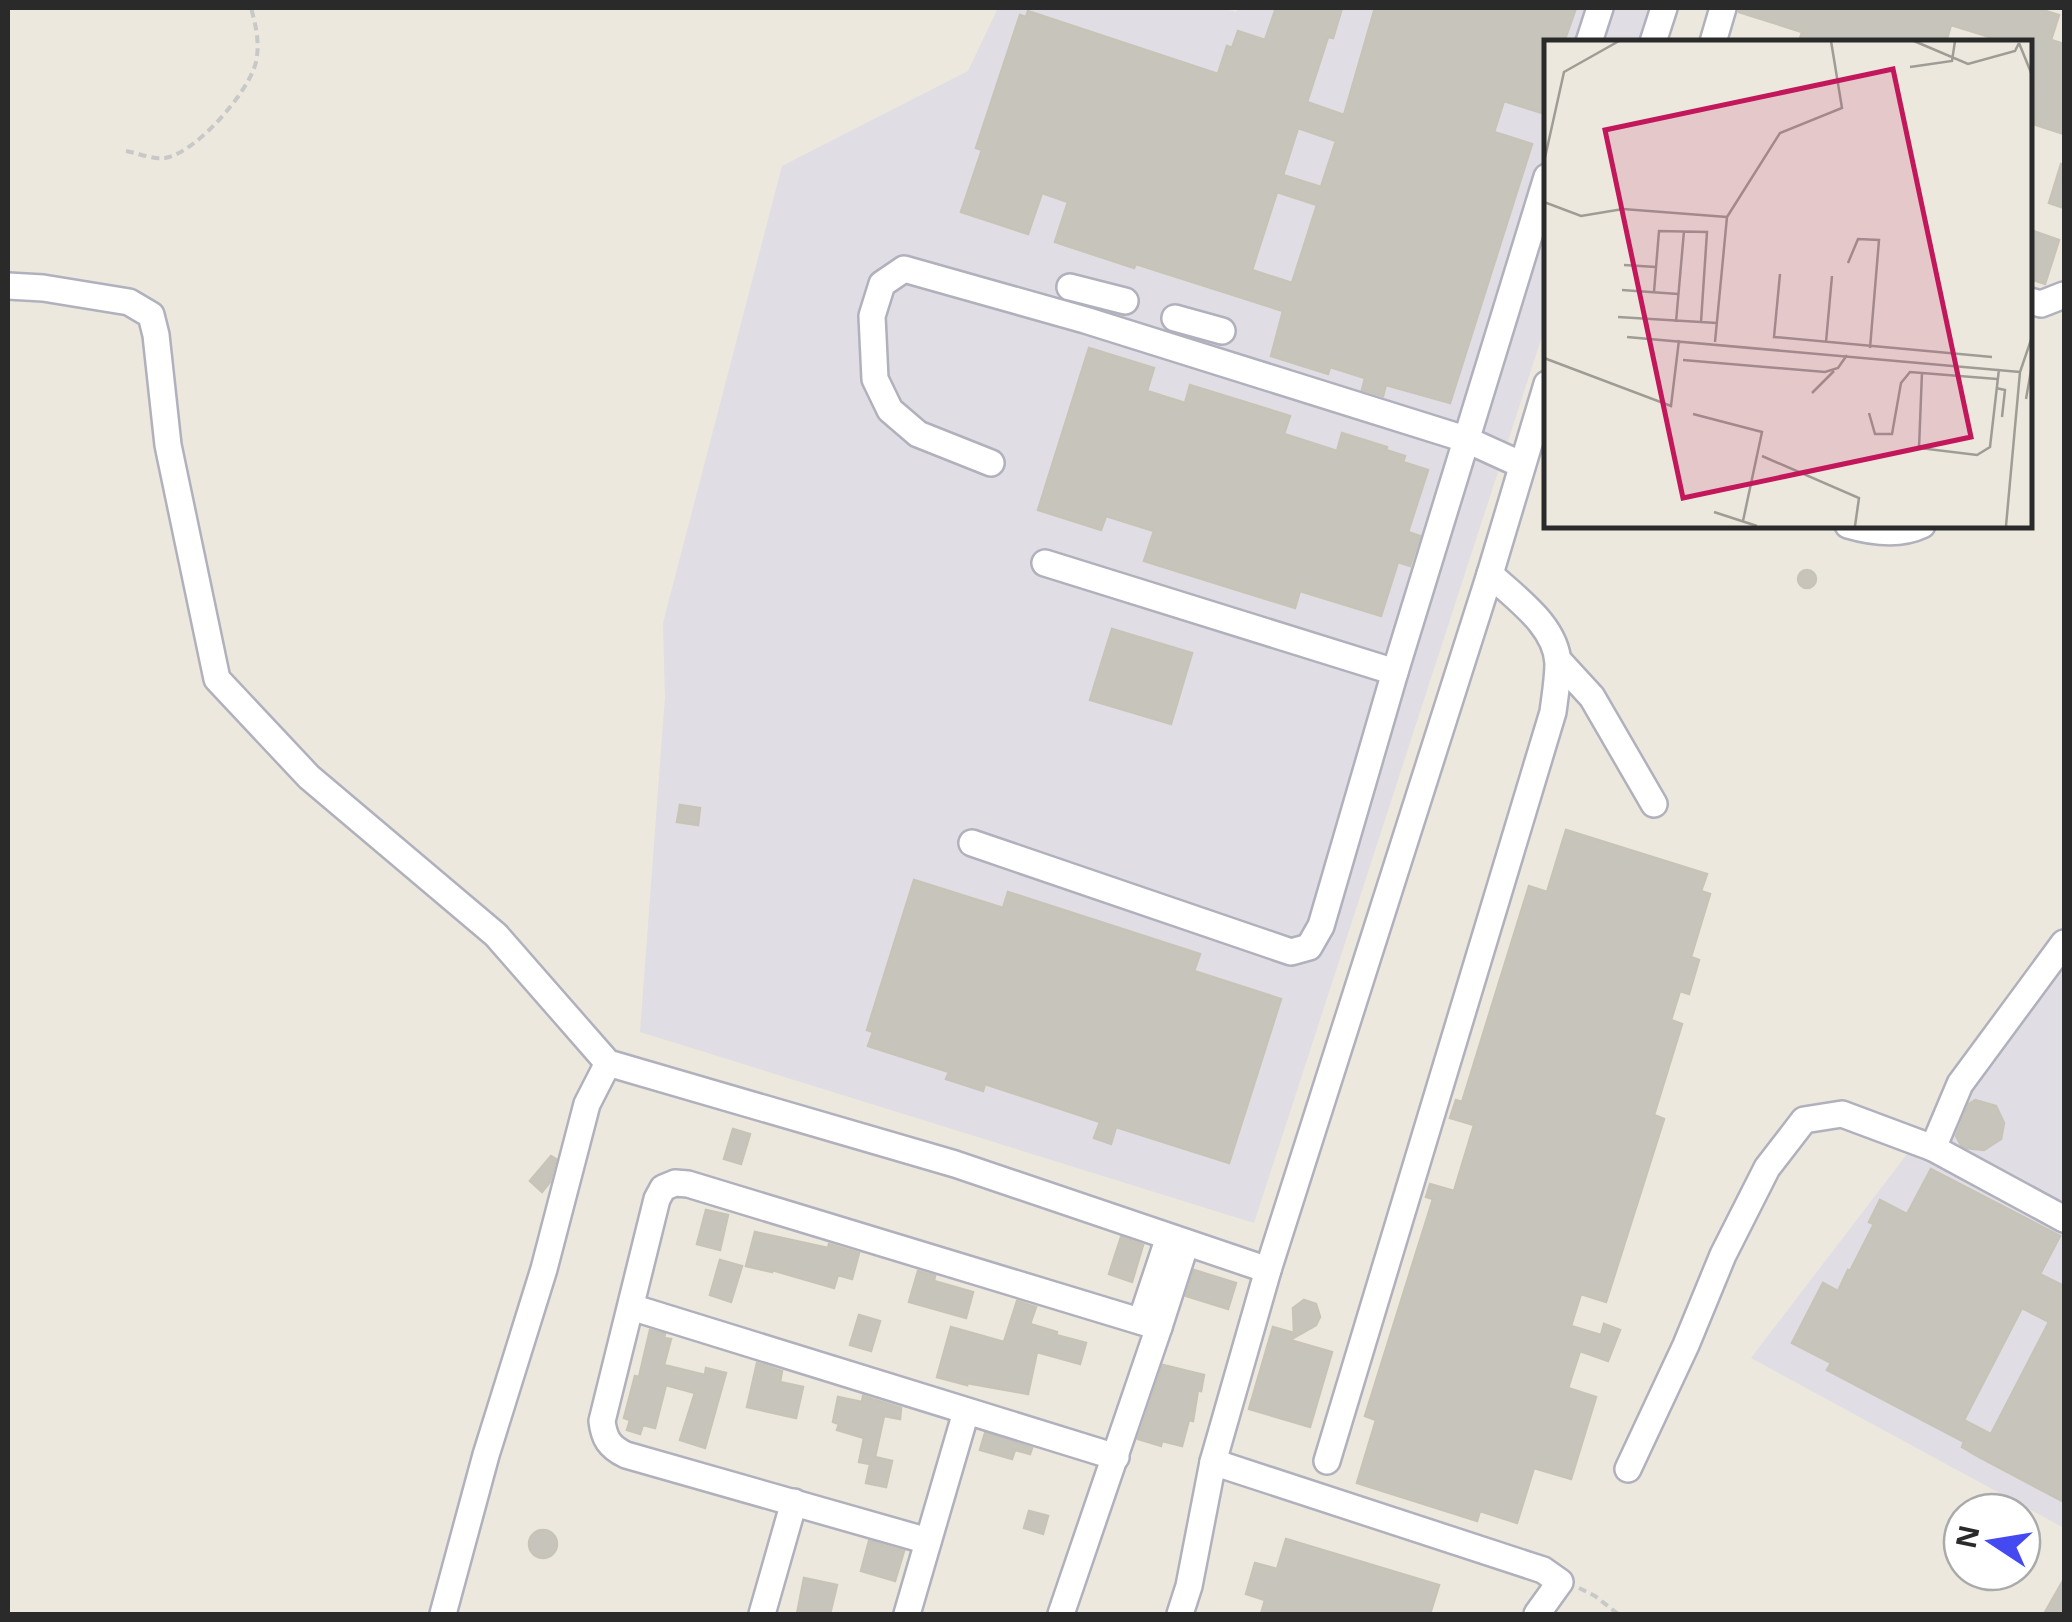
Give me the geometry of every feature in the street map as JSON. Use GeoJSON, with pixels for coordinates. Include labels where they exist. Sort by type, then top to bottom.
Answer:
{"type":"FeatureCollection","features":[{"type":"Feature","properties":{"kind":"street"},"geometry":{"type":"LineString","coordinates":[[1590,40],[1600,8]]}},
{"type":"Feature","properties":{"kind":"street"},"geometry":{"type":"LineString","coordinates":[[1655,40],[1664,8]]}},
{"type":"Feature","properties":{"kind":"street"},"geometry":{"type":"LineString","coordinates":[[1713,40],[1723,8]]}},
{"type":"Feature","properties":{"kind":"street"},"geometry":{"type":"LineString","coordinates":[[972,843],[1291,952],[1308,947],[1321,926],[1544,187]]}},
{"type":"Feature","properties":{"kind":"street"},"geometry":{"type":"LineString","coordinates":[[991,463],[918,434],[890,410],[874,379],[872,316],[882,284],[904,269],[1086,320],[1466,439],[1522,465]]}},
{"type":"Feature","properties":{"kind":"street"},"geometry":{"type":"LineString","coordinates":[[8,286],[129,302],[151,315],[168,445],[217,679],[308,777],[496,935],[608,1063],[955,1164],[1268,1270]]}},
{"type":"Feature","properties":{"kind":"street"},"geometry":{"type":"LineString","coordinates":[[1086,320],[1082,290],[1126,301]]}},
{"type":"Feature","properties":{"kind":"street"},"geometry":{"type":"LineString","coordinates":[[2032,302],[2040,304],[2064,295]]}},
{"type":"Feature","properties":{"kind":"street"},"geometry":{"type":"LineString","coordinates":[[1175,318],[1211,328],[1193,354]]}},
{"type":"Feature","properties":{"kind":"street"},"geometry":{"type":"LineString","coordinates":[[1180,1614],[1214,1462],[1268,1270],[1544,394]]}},
{"type":"Feature","properties":{"kind":"street"},"geometry":{"type":"LineString","coordinates":[[1859,528],[1874,532],[1916,528]]}},
{"type":"Feature","properties":{"kind":"street"},"geometry":{"type":"LineString","coordinates":[[1045,563],[1395,672]]}},
{"type":"Feature","properties":{"kind":"street"},"geometry":{"type":"LineString","coordinates":[[1327,1462],[1554,712],[1558,660],[1550,635],[1490,574]]}},
{"type":"Feature","properties":{"kind":"street"},"geometry":{"type":"LineString","coordinates":[[1558,660],[1592,697],[1654,804]]}},
{"type":"Feature","properties":{"kind":"street"},"geometry":{"type":"LineString","coordinates":[[1933,1148],[1960,1084],[2064,943]]}},
{"type":"Feature","properties":{"kind":"street"},"geometry":{"type":"LineString","coordinates":[[443,1614],[587,1104],[608,1063]]}},
{"type":"Feature","properties":{"kind":"street"},"geometry":{"type":"LineString","coordinates":[[1628,1468],[1749,1203],[1767,1168],[1804,1120],[1842,1114],[1933,1148],[2064,1219]]}},
{"type":"Feature","properties":{"kind":"street"},"geometry":{"type":"LineString","coordinates":[[928,1540],[626,1455],[607,1442],[602,1420],[662,1188],[688,1184],[1150,1324]]}},
{"type":"Feature","properties":{"kind":"street"},"geometry":{"type":"LineString","coordinates":[[1061,1614],[1116,1458],[1150,1324],[1177,1240]]}},
{"type":"Feature","properties":{"kind":"street"},"geometry":{"type":"LineString","coordinates":[[631,1307],[1116,1458]]}},
{"type":"Feature","properties":{"kind":"street"},"geometry":{"type":"LineString","coordinates":[[906,1614],[966,1412]]}},
{"type":"Feature","properties":{"kind":"street"},"geometry":{"type":"LineString","coordinates":[[1214,1462],[1543,1570],[1560,1582],[1537,1614]]}},
{"type":"Feature","properties":{"kind":"street"},"geometry":{"type":"LineString","coordinates":[[762,1614],[794,1502]]}},
{"type":"Feature","properties":{"kind":"path"},"geometry":{"type":"LineString","coordinates":[[126,151],[163,159],[186,150],[225,113],[256,66],[258,34],[251,8]]}},
{"type":"Feature","properties":{"kind":"path"},"geometry":{"type":"LineString","coordinates":[[1560,1582],[1595,1596],[1618,1614]]}},
{"type":"Feature","properties":{"kind":"shaded area"},"geometry":{"type":"Polygon","coordinates":[[[998,8],[1222,8],[1236,12],[1239,8],[1649,8],[1639,40],[1544,40],[1544,330],[1254,1223],[640,1032],[665,697],[663,623],[782,166],[968,71],[998,8]]]}},
{"type":"Feature","properties":{"kind":"shaded area"},"geometry":{"type":"Polygon","coordinates":[[[2064,949],[2064,1528],[2042,1516],[2042,1492],[1998,1492],[1751,1358],[2064,949]]]}},
{"type":"Feature","properties":{"kind":"building"},"geometry":{"type":"Polygon","coordinates":[[[1276,8],[1342,8],[1333,38],[1328,37],[1307,102],[1344,115],[1375,8],[1576,8],[1565,40],[1544,40],[1542,113],[1504,101],[1494,132],[1532,144],[1450,403],[1386,385],[1383,396],[1362,390],[1365,378],[1330,367],[1328,374],[1271,356],[1283,311],[1055,242],[1068,202],[1042,193],[1028,234],[961,212],[982,150],[976,148],[1020,15],[1026,17],[1028,11],[1218,74],[1227,46],[1232,48],[1238,31],[1265,40],[1276,8]],[[1298,128],[1283,175],[1321,187],[1336,141],[1298,128]],[[1277,192],[1252,270],[1292,283],[1317,205],[1277,192]]]}},
{"type":"Feature","properties":{"kind":"building"},"geometry":{"type":"Polygon","coordinates":[[[1739,8],[2036,8],[2059,15],[2051,40],[2064,44],[2064,134],[2032,124],[2036,85],[2032,84],[2032,40],[2000,40],[1951,25],[1947,40],[1800,40],[1802,32],[1739,12],[1739,8]]]}},
{"type":"Feature","properties":{"kind":"building"},"geometry":{"type":"Polygon","coordinates":[[[2061,164],[2064,165],[2064,208],[2049,203],[2061,164]]]}},
{"type":"Feature","properties":{"kind":"building"},"geometry":{"type":"Polygon","coordinates":[[[2032,231],[2059,240],[2045,284],[2032,280],[2032,231]]]}},
{"type":"Feature","properties":{"kind":"building"},"geometry":{"type":"Polygon","coordinates":[[[1089,348],[1154,368],[1147,391],[1185,403],[1190,385],[1290,416],[1284,434],[1337,451],[1342,433],[1387,447],[1386,450],[1405,456],[1403,462],[1428,470],[1408,532],[1420,536],[1410,566],[1398,562],[1381,616],[1300,591],[1295,608],[1144,561],[1154,531],[1106,516],[1101,530],[1038,510],[1089,348]]]}},
{"type":"Feature","properties":{"kind":"building"},"geometry":{"type":"Polygon","coordinates":[[[1807,570],[1816,579],[1807,588],[1798,579],[1807,570]]]}},
{"type":"Feature","properties":{"kind":"building"},"geometry":{"type":"Polygon","coordinates":[[[1112,629],[1192,653],[1171,724],[1090,700],[1112,629]]]}},
{"type":"Feature","properties":{"kind":"building"},"geometry":{"type":"Polygon","coordinates":[[[680,805],[700,808],[698,825],[677,822],[680,805]]]}},
{"type":"Feature","properties":{"kind":"building"},"geometry":{"type":"Polygon","coordinates":[[[1566,830],[1707,874],[1701,891],[1710,894],[1691,957],[1699,960],[1689,994],[1680,991],[1671,1020],[1682,1024],[1654,1115],[1664,1119],[1606,1302],[1581,1294],[1571,1326],[1601,1335],[1604,1324],[1620,1330],[1608,1361],[1580,1351],[1568,1388],[1596,1397],[1571,1479],[1534,1468],[1517,1523],[1480,1511],[1477,1521],[1357,1483],[1376,1420],[1365,1416],[1433,1199],[1426,1197],[1430,1184],[1454,1191],[1474,1125],[1450,1118],[1456,1100],[1462,1102],[1529,886],[1547,892],[1566,830]]]}},
{"type":"Feature","properties":{"kind":"building"},"geometry":{"type":"Polygon","coordinates":[[[914,880],[1003,908],[1008,892],[1200,954],[1194,971],[1281,999],[1229,1163],[1116,1127],[1111,1144],[1094,1138],[1100,1122],[985,1084],[983,1091],[946,1079],[949,1072],[868,1046],[873,1032],[867,1030],[914,880]]]}},
{"type":"Feature","properties":{"kind":"building"},"geometry":{"type":"Polygon","coordinates":[[[1975,1100],[1996,1106],[2004,1123],[2001,1139],[1984,1150],[1966,1148],[1956,1136],[1969,1104],[1975,1100]]]}},
{"type":"Feature","properties":{"kind":"building"},"geometry":{"type":"Polygon","coordinates":[[[733,1129],[750,1134],[741,1164],[724,1159],[733,1129]]]}},
{"type":"Feature","properties":{"kind":"building"},"geometry":{"type":"Polygon","coordinates":[[[551,1156],[556,1159],[550,1182],[542,1192],[530,1181],[551,1156]]]}},
{"type":"Feature","properties":{"kind":"building"},"geometry":{"type":"Polygon","coordinates":[[[1931,1169],[2060,1236],[2040,1274],[2064,1286],[2064,1502],[1962,1447],[1964,1442],[1827,1370],[1831,1363],[1792,1343],[1823,1283],[1838,1291],[1874,1224],[1869,1222],[1880,1200],[1907,1214],[1931,1169]],[[2022,1308],[1964,1420],[1991,1434],[2049,1322],[2022,1308]]]}},
{"type":"Feature","properties":{"kind":"building"},"geometry":{"type":"Polygon","coordinates":[[[706,1210],[728,1215],[720,1250],[697,1244],[706,1210]]]}},
{"type":"Feature","properties":{"kind":"building"},"geometry":{"type":"Polygon","coordinates":[[[755,1232],[859,1253],[852,1279],[838,1275],[834,1288],[746,1266],[755,1232]]]}},
{"type":"Feature","properties":{"kind":"building"},"geometry":{"type":"Polygon","coordinates":[[[1121,1237],[1143,1245],[1132,1282],[1109,1274],[1121,1237]]]}},
{"type":"Feature","properties":{"kind":"building"},"geometry":{"type":"Polygon","coordinates":[[[720,1260],[742,1266],[731,1302],[710,1295],[720,1260]]]}},
{"type":"Feature","properties":{"kind":"building"},"geometry":{"type":"Polygon","coordinates":[[[1194,1270],[1236,1283],[1228,1309],[1186,1296],[1194,1270]]]}},
{"type":"Feature","properties":{"kind":"building"},"geometry":{"type":"Polygon","coordinates":[[[918,1271],[935,1276],[934,1281],[973,1292],[966,1318],[909,1302],[918,1271]]]}},
{"type":"Feature","properties":{"kind":"building"},"geometry":{"type":"Polygon","coordinates":[[[1304,1300],[1316,1304],[1320,1317],[1316,1325],[1290,1340],[1332,1352],[1310,1427],[1249,1409],[1273,1327],[1294,1333],[1293,1308],[1304,1300]]]}},
{"type":"Feature","properties":{"kind":"building"},"geometry":{"type":"Polygon","coordinates":[[[1017,1301],[1036,1307],[1030,1324],[1086,1343],[1080,1364],[1037,1352],[1028,1394],[937,1377],[951,1327],[1004,1342],[1017,1301]]]}},
{"type":"Feature","properties":{"kind":"building"},"geometry":{"type":"Polygon","coordinates":[[[859,1315],[880,1321],[871,1351],[850,1345],[859,1315]]]}},
{"type":"Feature","properties":{"kind":"building"},"geometry":{"type":"Polygon","coordinates":[[[650,1330],[671,1339],[664,1365],[705,1375],[706,1368],[726,1373],[705,1448],[680,1440],[695,1393],[666,1385],[655,1428],[643,1425],[640,1434],[627,1430],[630,1420],[624,1418],[650,1330]]]}},
{"type":"Feature","properties":{"kind":"building"},"geometry":{"type":"Polygon","coordinates":[[[757,1363],[782,1371],[780,1382],[803,1387],[796,1418],[747,1407],[757,1363]]]}},
{"type":"Feature","properties":{"kind":"building"},"geometry":{"type":"Polygon","coordinates":[[[1163,1365],[1204,1375],[1193,1421],[1189,1420],[1182,1446],[1162,1441],[1161,1446],[1138,1439],[1163,1365]]]}},
{"type":"Feature","properties":{"kind":"building"},"geometry":{"type":"Polygon","coordinates":[[[863,1396],[901,1408],[900,1419],[884,1416],[875,1457],[892,1461],[886,1487],[866,1483],[870,1464],[859,1462],[864,1438],[837,1430],[839,1424],[833,1422],[838,1397],[862,1402],[863,1396]]]}},
{"type":"Feature","properties":{"kind":"building"},"geometry":{"type":"Polygon","coordinates":[[[985,1433],[1032,1448],[1030,1454],[1015,1450],[1012,1459],[980,1450],[985,1433]]]}},
{"type":"Feature","properties":{"kind":"building"},"geometry":{"type":"Polygon","coordinates":[[[1029,1511],[1048,1516],[1043,1534],[1024,1528],[1029,1511]]]}},
{"type":"Feature","properties":{"kind":"building"},"geometry":{"type":"Polygon","coordinates":[[[543,1530],[553,1534],[557,1544],[553,1554],[543,1558],[533,1554],[529,1544],[533,1534],[543,1530]]]}},
{"type":"Feature","properties":{"kind":"building"},"geometry":{"type":"Polygon","coordinates":[[[1286,1539],[1439,1585],[1430,1614],[1261,1614],[1265,1600],[1246,1594],[1255,1563],[1277,1569],[1286,1539]]]}},
{"type":"Feature","properties":{"kind":"building"},"geometry":{"type":"Polygon","coordinates":[[[869,1541],[904,1551],[895,1581],[861,1571],[869,1541]]]}},
{"type":"Feature","properties":{"kind":"building"},"geometry":{"type":"Polygon","coordinates":[[[804,1578],[837,1585],[830,1614],[797,1614],[804,1578]]]}},
{"type":"Feature","properties":{"kind":"building"},"geometry":{"type":"Polygon","coordinates":[[[2064,1579],[2064,1614],[2044,1614],[2064,1579]]]}}]}
